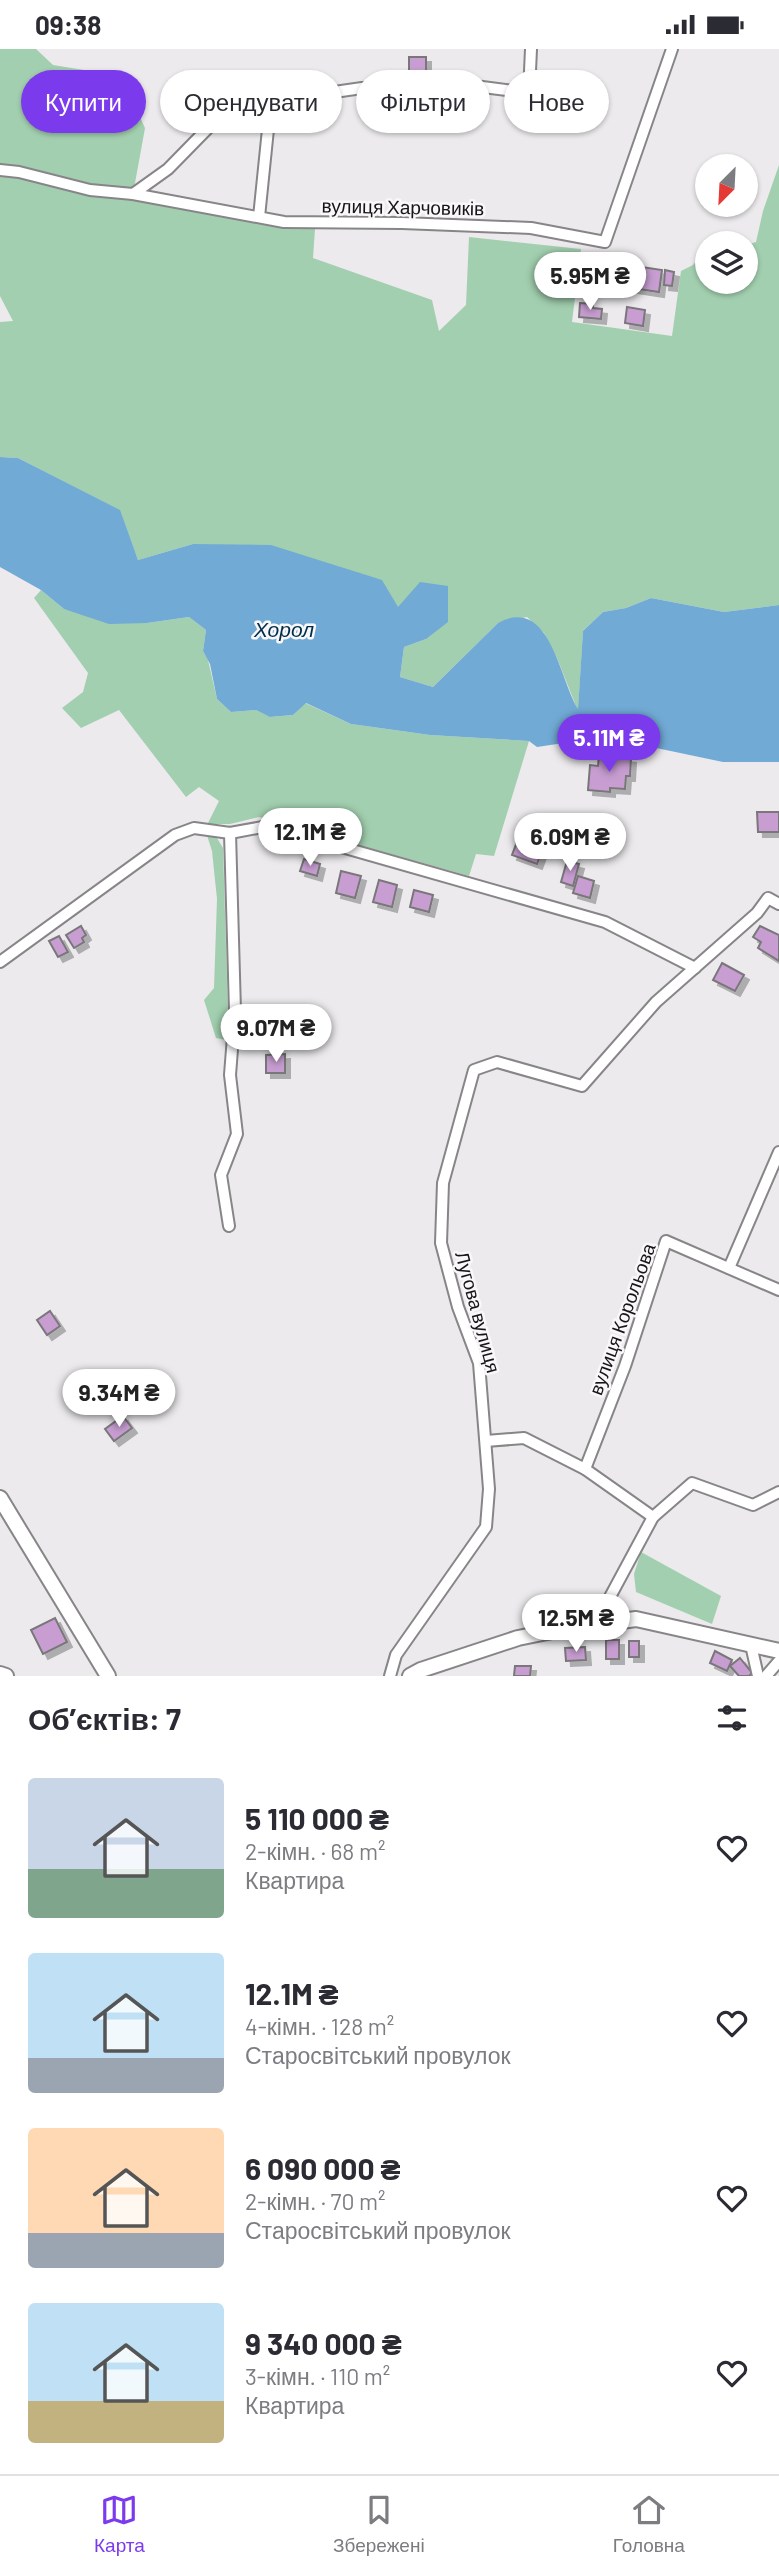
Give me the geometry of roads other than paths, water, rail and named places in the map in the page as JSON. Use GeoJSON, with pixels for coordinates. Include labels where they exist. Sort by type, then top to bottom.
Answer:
{"type":"FeatureCollection","features":[{"type":"Feature","properties":{"kind":"street"},"geometry":{"type":"LineString","coordinates":[[342,91],[467,86],[529,93],[531,49]]}},
{"type":"Feature","properties":{"kind":"street","name":"вулиця Харчовиків"},"geometry":{"type":"LineString","coordinates":[[0,170],[19,172],[90,190],[133,194],[284,222],[531,228],[605,242],[672,49]]}},
{"type":"Feature","properties":{"kind":"street"},"geometry":{"type":"LineString","coordinates":[[133,194],[168,169],[203,133]]}},
{"type":"Feature","properties":{"kind":"street"},"geometry":{"type":"LineString","coordinates":[[259,217],[268,133]]}},
{"type":"Feature","properties":{"kind":"street"},"geometry":{"type":"LineString","coordinates":[[0,962],[175,835],[194,828],[230,833],[268,827],[606,922],[695,968]]}},
{"type":"Feature","properties":{"kind":"street"},"geometry":{"type":"LineString","coordinates":[[229,1226],[222,1175],[237,1135],[230,1075],[235,1011],[230,833]]}},
{"type":"Feature","properties":{"kind":"street","name":"Лугова вулиця"},"geometry":{"type":"LineString","coordinates":[[390,1676],[396,1655],[486,1527],[489,1489],[479,1363],[458,1307],[441,1243],[443,1182],[474,1070],[497,1062],[582,1086],[656,1002],[757,913],[768,898],[779,904]]}},
{"type":"Feature","properties":{"kind":"street"},"geometry":{"type":"LineString","coordinates":[[729,1268],[779,1151]]}},
{"type":"Feature","properties":{"kind":"street","name":"вулиця Корольова"},"geometry":{"type":"LineString","coordinates":[[585,1469],[625,1366],[666,1241],[779,1290]]}},
{"type":"Feature","properties":{"kind":"street"},"geometry":{"type":"LineString","coordinates":[[486,1441],[524,1439],[585,1469],[653,1517]]}},
{"type":"Feature","properties":{"kind":"street"},"geometry":{"type":"LineString","coordinates":[[596,1623],[653,1517],[692,1483],[753,1506],[779,1492]]}},
{"type":"Feature","properties":{"kind":"street"},"geometry":{"type":"LineString","coordinates":[[0,1498],[108,1676]]}},
{"type":"Feature","properties":{"kind":"street"},"geometry":{"type":"LineString","coordinates":[[410,1676],[518,1638],[596,1623],[636,1619],[779,1651]]}},
{"type":"Feature","properties":{"kind":"street"},"geometry":{"type":"LineString","coordinates":[[751,1645],[758,1676]]}},
{"type":"Feature","properties":{"kind":"street"},"geometry":{"type":"LineString","coordinates":[[766,1676],[779,1661]]}},
{"type":"Feature","properties":{"kind":"street"},"geometry":{"type":"LineString","coordinates":[[0,1674],[6,1676]]}},
{"type":"Feature","properties":{"kind":"water","name":"Хорол"},"geometry":{"type":"Polygon","coordinates":[[[0,457],[18,458],[120,510],[138,560],[193,544],[271,545],[382,580],[398,607],[420,582],[448,586],[448,622],[426,639],[404,647],[400,677],[433,687],[498,623],[516,617],[530,620],[541,630],[558,661],[578,709],[583,631],[603,612],[626,608],[651,598],[724,612],[779,605],[779,762],[723,762],[604,737],[537,747],[529,741],[430,735],[351,724],[306,703],[293,715],[270,717],[256,710],[231,712],[217,699],[210,664],[203,651],[206,630],[189,617],[147,623],[109,624],[64,609],[41,590],[0,567],[0,457]]]}}]}
